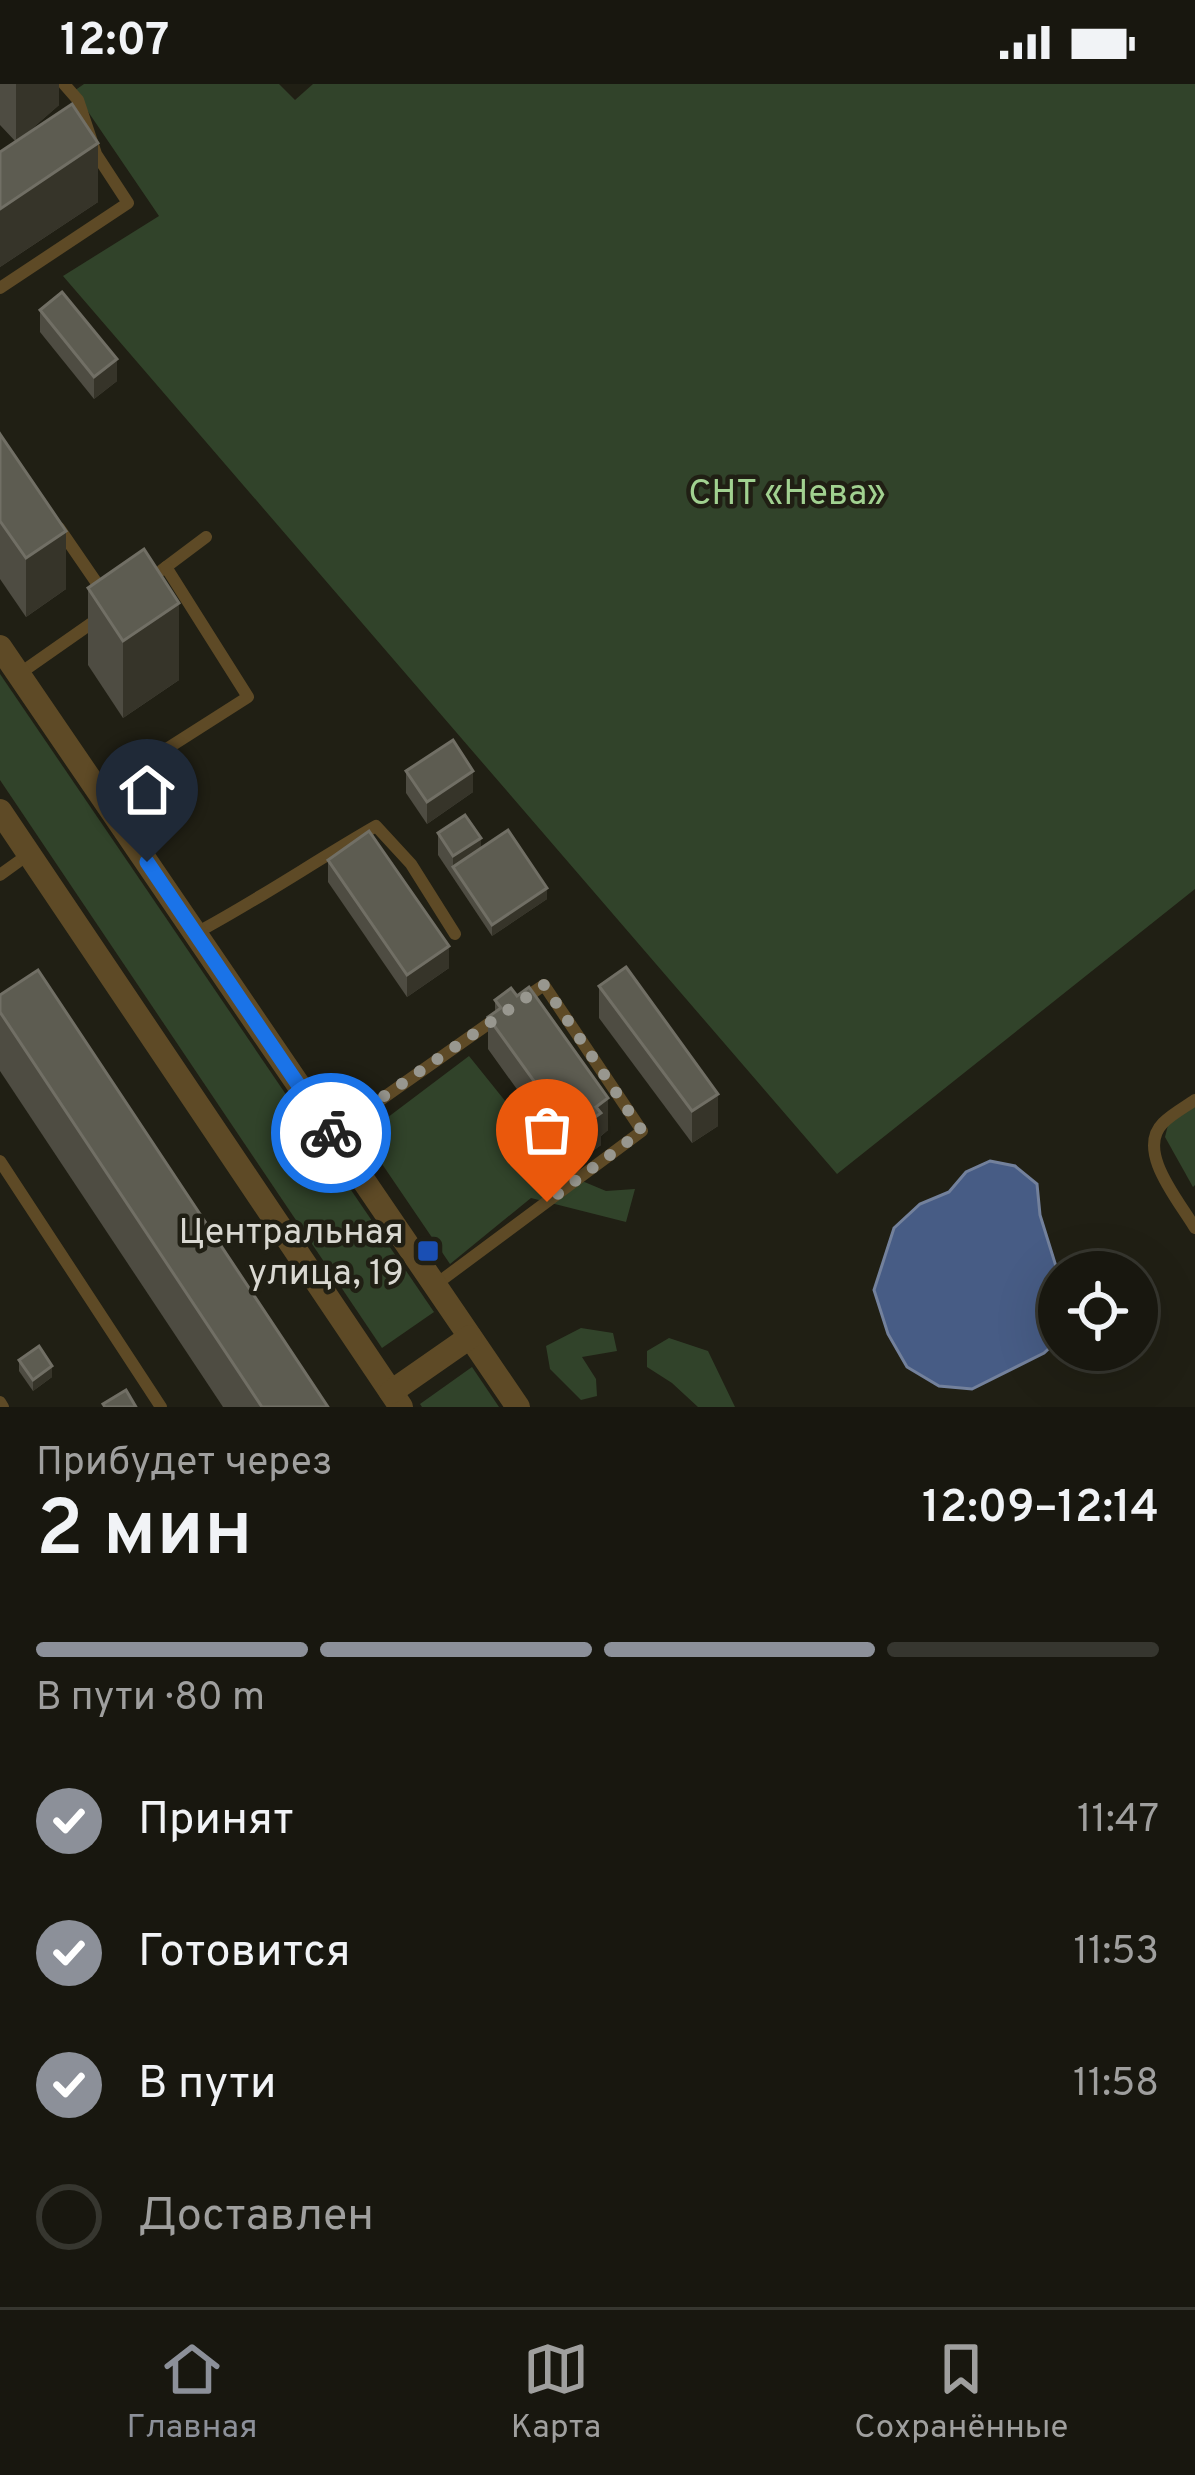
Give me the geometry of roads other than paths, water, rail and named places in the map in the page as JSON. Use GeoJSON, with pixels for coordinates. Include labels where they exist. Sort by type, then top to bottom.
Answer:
{"type":"FeatureCollection","features":[{"type":"Feature","properties":{"kind":"street"},"geometry":{"type":"LineString","coordinates":[[0,647],[518,1407]]}},
{"type":"Feature","properties":{"kind":"street"},"geometry":{"type":"LineString","coordinates":[[0,811],[396,1399],[470,1337]]}},
{"type":"Feature","properties":{"kind":"lane"},"geometry":{"type":"LineString","coordinates":[[0,287],[128,203],[96,154],[78,100],[64,84]]}},
{"type":"Feature","properties":{"kind":"lane"},"geometry":{"type":"LineString","coordinates":[[19,674],[113,607],[50,516]]}},
{"type":"Feature","properties":{"kind":"lane"},"geometry":{"type":"LineString","coordinates":[[149,580],[206,537]]}},
{"type":"Feature","properties":{"kind":"lane"},"geometry":{"type":"LineString","coordinates":[[99,792],[248,698],[166,567]]}},
{"type":"Feature","properties":{"kind":"lane"},"geometry":{"type":"LineString","coordinates":[[195,933],[262,898],[285,879],[376,826],[411,864],[455,934]]}},
{"type":"Feature","properties":{"kind":"lane"},"geometry":{"type":"LineString","coordinates":[[0,875],[29,854]]}},
{"type":"Feature","properties":{"kind":"lane"},"geometry":{"type":"LineString","coordinates":[[332,1134],[544,985],[642,1131],[435,1285]]}},
{"type":"Feature","properties":{"kind":"lane"},"geometry":{"type":"LineString","coordinates":[[1195,1100],[1160,1125],[1153,1141],[1157,1164],[1195,1228]]}},
{"type":"Feature","properties":{"kind":"lane"},"geometry":{"type":"LineString","coordinates":[[0,1161],[161,1407]]}},
{"type":"Feature","properties":{"kind":"water"},"geometry":{"type":"Polygon","coordinates":[[[990,1161],[1015,1166],[1037,1184],[1051,1251],[1038,1251],[1038,1356],[972,1389],[939,1386],[907,1367],[888,1334],[874,1290],[894,1228],[920,1204],[949,1192],[966,1172],[990,1161]]]}},
{"type":"Feature","properties":{"kind":"place","name":"Центральная улица, 19"},"geometry":{"type":"Point","coordinates":[428,1251]}},
{"type":"Feature","properties":{"kind":"park label","name":"СНТ «Нева»"},"geometry":{"type":"Point","coordinates":[787,491]}}]}
